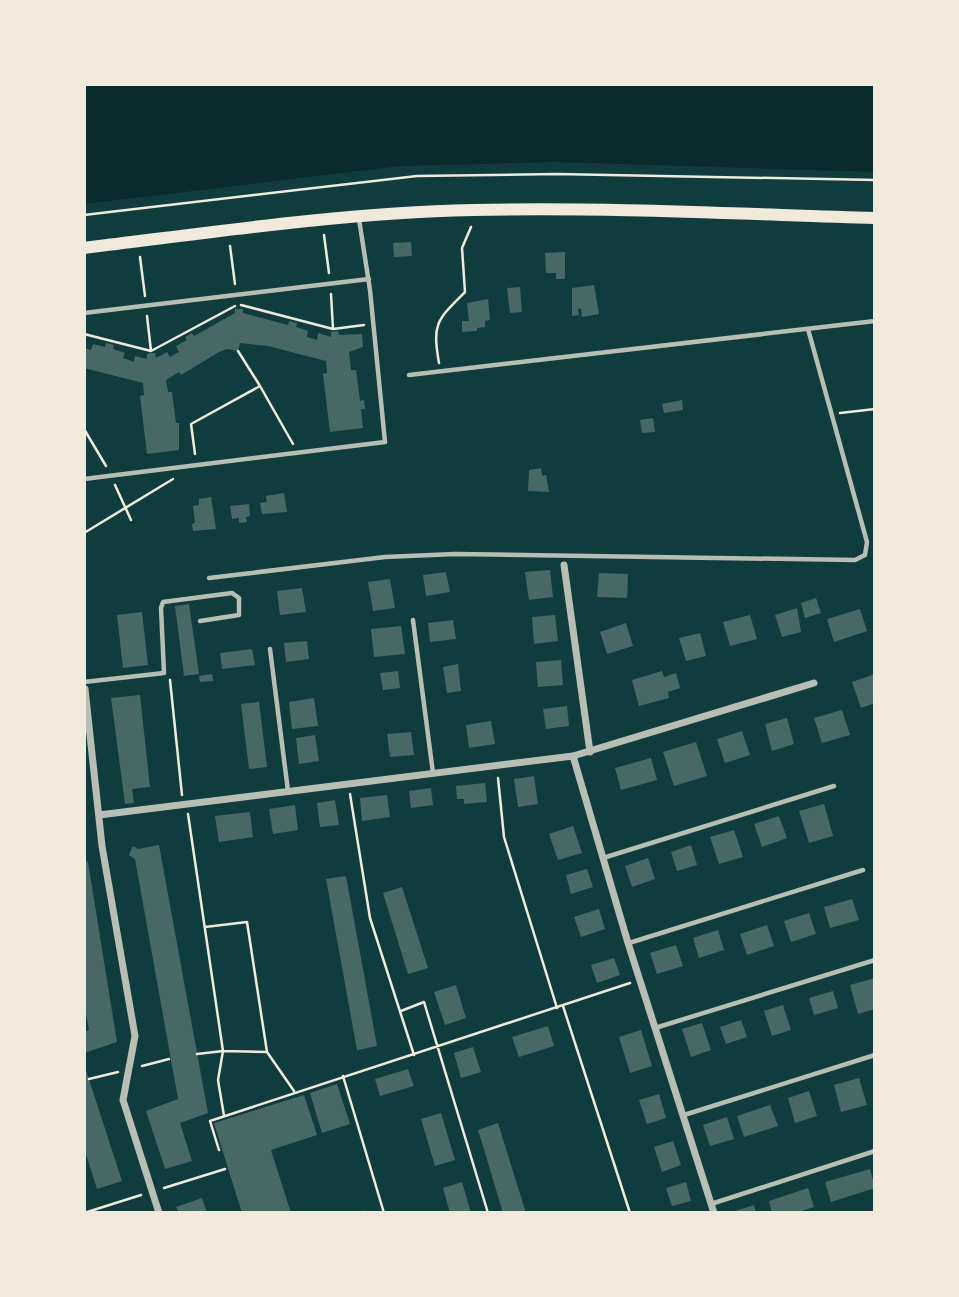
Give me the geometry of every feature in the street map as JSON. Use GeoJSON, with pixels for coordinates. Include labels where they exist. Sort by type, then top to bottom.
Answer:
{"type":"FeatureCollection","features":[{"type":"Feature","properties":{"kind":"main road"},"geometry":{"type":"LineString","coordinates":[[84,248],[358,216],[556,209],[875,218]]}},
{"type":"Feature","properties":{"kind":"street"},"geometry":{"type":"LineString","coordinates":[[564,565],[590,752]]}},
{"type":"Feature","properties":{"kind":"street"},"geometry":{"type":"LineString","coordinates":[[99,815],[573,756],[814,683]]}},
{"type":"Feature","properties":{"kind":"street"},"geometry":{"type":"LineString","coordinates":[[85,689],[88,756],[135,1036],[123,1100],[159,1213]]}},
{"type":"Feature","properties":{"kind":"street"},"geometry":{"type":"LineString","coordinates":[[573,756],[639,980],[714,1213]]}},
{"type":"Feature","properties":{"kind":"lane"},"geometry":{"type":"LineString","coordinates":[[84,479],[385,442],[369,279],[358,216]]}},
{"type":"Feature","properties":{"kind":"lane"},"geometry":{"type":"LineString","coordinates":[[84,313],[369,279]]}},
{"type":"Feature","properties":{"kind":"lane"},"geometry":{"type":"LineString","coordinates":[[409,375],[875,321]]}},
{"type":"Feature","properties":{"kind":"lane"},"geometry":{"type":"LineString","coordinates":[[209,578],[385,557],[564,554],[855,560],[865,555],[867,542],[808,329]]}},
{"type":"Feature","properties":{"kind":"lane"},"geometry":{"type":"LineString","coordinates":[[564,554],[564,565]]}},
{"type":"Feature","properties":{"kind":"lane"},"geometry":{"type":"LineString","coordinates":[[84,682],[164,673],[163,602],[232,593],[239,598],[239,615],[200,621]]}},
{"type":"Feature","properties":{"kind":"lane"},"geometry":{"type":"LineString","coordinates":[[413,620],[433,773]]}},
{"type":"Feature","properties":{"kind":"lane"},"geometry":{"type":"LineString","coordinates":[[270,649],[288,791]]}},
{"type":"Feature","properties":{"kind":"lane"},"geometry":{"type":"LineString","coordinates":[[602,858],[834,786]]}},
{"type":"Feature","properties":{"kind":"lane"},"geometry":{"type":"LineString","coordinates":[[628,943],[863,870]]}},
{"type":"Feature","properties":{"kind":"lane"},"geometry":{"type":"LineString","coordinates":[[655,1028],[875,960]]}},
{"type":"Feature","properties":{"kind":"lane"},"geometry":{"type":"LineString","coordinates":[[684,1115],[875,1055]]}},
{"type":"Feature","properties":{"kind":"lane"},"geometry":{"type":"LineString","coordinates":[[711,1204],[875,1151]]}},
{"type":"Feature","properties":{"kind":"path"},"geometry":{"type":"LineString","coordinates":[[84,215],[417,176],[558,174],[875,180]]}},
{"type":"Feature","properties":{"kind":"path"},"geometry":{"type":"LineString","coordinates":[[440,370],[434,331],[440,316],[465,292],[463,248],[471,227]]}},
{"type":"Feature","properties":{"kind":"path"},"geometry":{"type":"LineString","coordinates":[[314,233],[326,232]]}},
{"type":"Feature","properties":{"kind":"path"},"geometry":{"type":"LineString","coordinates":[[237,295],[229,244],[241,241]]}},
{"type":"Feature","properties":{"kind":"path"},"geometry":{"type":"LineString","coordinates":[[136,254],[149,253]]}},
{"type":"Feature","properties":{"kind":"path"},"geometry":{"type":"LineString","coordinates":[[84,334],[151,351],[238,304],[333,329],[373,323]]}},
{"type":"Feature","properties":{"kind":"path"},"geometry":{"type":"LineString","coordinates":[[218,314],[222,320]]}},
{"type":"Feature","properties":{"kind":"path"},"geometry":{"type":"LineString","coordinates":[[238,351],[298,453]]}},
{"type":"Feature","properties":{"kind":"path"},"geometry":{"type":"LineString","coordinates":[[196,465],[191,424],[260,386]]}},
{"type":"Feature","properties":{"kind":"path"},"geometry":{"type":"LineString","coordinates":[[831,414],[875,409]]}},
{"type":"Feature","properties":{"kind":"path"},"geometry":{"type":"LineString","coordinates":[[84,533],[173,479]]}},
{"type":"Feature","properties":{"kind":"path"},"geometry":{"type":"LineString","coordinates":[[169,675],[183,796],[187,805],[223,1051],[218,1080],[224,1116]]}},
{"type":"Feature","properties":{"kind":"path"},"geometry":{"type":"LineString","coordinates":[[497,765],[504,838],[557,1008]]}},
{"type":"Feature","properties":{"kind":"path"},"geometry":{"type":"LineString","coordinates":[[348,785],[370,918],[414,1055]]}},
{"type":"Feature","properties":{"kind":"path"},"geometry":{"type":"LineString","coordinates":[[205,927],[247,922],[267,1052],[294,1091]]}},
{"type":"Feature","properties":{"kind":"path"},"geometry":{"type":"LineString","coordinates":[[219,1150],[210,1121],[294,1091],[438,1048],[639,980]]}},
{"type":"Feature","properties":{"kind":"path"},"geometry":{"type":"LineString","coordinates":[[400,1011],[424,1002],[488,1213]]}},
{"type":"Feature","properties":{"kind":"path"},"geometry":{"type":"LineString","coordinates":[[563,1006],[630,1213]]}},
{"type":"Feature","properties":{"kind":"path"},"geometry":{"type":"LineString","coordinates":[[197,1054],[223,1051],[267,1052]]}},
{"type":"Feature","properties":{"kind":"path"},"geometry":{"type":"LineString","coordinates":[[89,1079],[169,1059]]}},
{"type":"Feature","properties":{"kind":"path"},"geometry":{"type":"LineString","coordinates":[[343,1076],[384,1213]]}},
{"type":"Feature","properties":{"kind":"path"},"geometry":{"type":"LineString","coordinates":[[84,1213],[225,1168]]}},
{"type":"Feature","properties":{"kind":"water"},"geometry":{"type":"Polygon","coordinates":[[[84,84],[875,84],[875,172],[555,162],[401,166],[84,204],[84,84]]]}},
{"type":"Feature","properties":{"kind":"building"},"geometry":{"type":"Polygon","coordinates":[[[411,242],[412,256],[394,257],[393,243],[411,242]]]}},
{"type":"Feature","properties":{"kind":"building"},"geometry":{"type":"Polygon","coordinates":[[[565,252],[565,279],[556,279],[556,273],[546,273],[545,253],[565,252]]]}},
{"type":"Feature","properties":{"kind":"building"},"geometry":{"type":"Polygon","coordinates":[[[594,285],[599,314],[582,317],[581,308],[578,309],[579,315],[572,316],[572,288],[594,285]]]}},
{"type":"Feature","properties":{"kind":"building"},"geometry":{"type":"Polygon","coordinates":[[[520,287],[522,312],[510,313],[507,288],[520,287]]]}},
{"type":"Feature","properties":{"kind":"building"},"geometry":{"type":"Polygon","coordinates":[[[488,299],[490,320],[485,321],[485,327],[477,328],[477,331],[462,332],[462,321],[469,321],[467,303],[488,299]]]}},
{"type":"Feature","properties":{"kind":"building"},"geometry":{"type":"Polygon","coordinates":[[[235,309],[243,309],[243,313],[288,325],[289,321],[297,323],[296,327],[308,331],[307,337],[317,340],[318,333],[331,337],[331,332],[338,331],[339,335],[362,334],[363,347],[349,352],[351,370],[356,370],[360,401],[364,400],[365,409],[361,409],[363,428],[330,432],[323,374],[327,373],[326,361],[268,346],[240,343],[238,351],[227,349],[219,352],[181,375],[179,372],[166,380],[168,392],[172,392],[176,423],[179,423],[179,450],[147,454],[140,396],[144,395],[143,383],[84,368],[84,348],[91,350],[93,344],[105,347],[106,343],[114,345],[113,349],[125,353],[123,358],[134,362],[135,356],[147,359],[147,354],[151,353],[155,353],[156,358],[167,352],[170,357],[179,352],[176,346],[187,340],[185,337],[192,333],[194,336],[235,313],[235,309]]]}},
{"type":"Feature","properties":{"kind":"building"},"geometry":{"type":"Polygon","coordinates":[[[682,400],[683,410],[664,413],[662,404],[682,400]]]}},
{"type":"Feature","properties":{"kind":"building"},"geometry":{"type":"Polygon","coordinates":[[[653,418],[655,432],[642,433],[640,420],[653,418]]]}},
{"type":"Feature","properties":{"kind":"building"},"geometry":{"type":"Polygon","coordinates":[[[541,468],[542,476],[546,475],[549,492],[528,491],[529,470],[541,468]]]}},
{"type":"Feature","properties":{"kind":"building"},"geometry":{"type":"Polygon","coordinates":[[[284,493],[287,512],[262,514],[260,503],[267,502],[266,496],[284,493]]]}},
{"type":"Feature","properties":{"kind":"building"},"geometry":{"type":"Polygon","coordinates":[[[211,497],[216,529],[193,531],[193,506],[199,505],[199,499],[211,497]]]}},
{"type":"Feature","properties":{"kind":"building"},"geometry":{"type":"Polygon","coordinates":[[[249,504],[250,516],[246,517],[247,522],[239,523],[239,518],[232,519],[230,506],[249,504]]]}},
{"type":"Feature","properties":{"kind":"building"},"geometry":{"type":"Polygon","coordinates":[[[550,570],[553,597],[529,600],[525,572],[550,570]]]}},
{"type":"Feature","properties":{"kind":"building"},"geometry":{"type":"Polygon","coordinates":[[[446,572],[450,592],[426,596],[423,575],[446,572]]]}},
{"type":"Feature","properties":{"kind":"building"},"geometry":{"type":"Polygon","coordinates":[[[599,573],[628,574],[627,598],[597,597],[599,573]]]}},
{"type":"Feature","properties":{"kind":"building"},"geometry":{"type":"Polygon","coordinates":[[[390,579],[395,608],[373,611],[368,582],[390,579]]]}},
{"type":"Feature","properties":{"kind":"building"},"geometry":{"type":"Polygon","coordinates":[[[302,588],[306,612],[280,615],[277,591],[302,588]]]}},
{"type":"Feature","properties":{"kind":"building"},"geometry":{"type":"Polygon","coordinates":[[[816,598],[821,613],[805,618],[801,603],[816,598]]]}},
{"type":"Feature","properties":{"kind":"building"},"geometry":{"type":"Polygon","coordinates":[[[189,604],[199,674],[184,676],[175,606],[189,604]]]}},
{"type":"Feature","properties":{"kind":"building"},"geometry":{"type":"Polygon","coordinates":[[[797,608],[801,632],[782,637],[775,615],[797,608]]]}},
{"type":"Feature","properties":{"kind":"building"},"geometry":{"type":"Polygon","coordinates":[[[860,609],[867,631],[834,642],[827,619],[860,609]]]}},
{"type":"Feature","properties":{"kind":"building"},"geometry":{"type":"Polygon","coordinates":[[[142,612],[148,665],[123,668],[117,615],[142,612]]]}},
{"type":"Feature","properties":{"kind":"building"},"geometry":{"type":"Polygon","coordinates":[[[555,615],[558,641],[534,644],[532,617],[555,615]]]}},
{"type":"Feature","properties":{"kind":"building"},"geometry":{"type":"Polygon","coordinates":[[[750,615],[757,639],[730,646],[723,622],[750,615]]]}},
{"type":"Feature","properties":{"kind":"building"},"geometry":{"type":"Polygon","coordinates":[[[453,620],[456,639],[430,642],[428,623],[453,620]]]}},
{"type":"Feature","properties":{"kind":"building"},"geometry":{"type":"Polygon","coordinates":[[[626,623],[633,646],[607,654],[600,632],[626,623]]]}},
{"type":"Feature","properties":{"kind":"building"},"geometry":{"type":"Polygon","coordinates":[[[401,626],[405,654],[374,657],[371,629],[401,626]]]}},
{"type":"Feature","properties":{"kind":"building"},"geometry":{"type":"Polygon","coordinates":[[[700,633],[706,656],[686,661],[679,638],[700,633]]]}},
{"type":"Feature","properties":{"kind":"building"},"geometry":{"type":"Polygon","coordinates":[[[307,641],[309,659],[286,662],[284,643],[307,641]]]}},
{"type":"Feature","properties":{"kind":"building"},"geometry":{"type":"Polygon","coordinates":[[[252,649],[255,665],[222,669],[220,653],[252,649]]]}},
{"type":"Feature","properties":{"kind":"building"},"geometry":{"type":"Polygon","coordinates":[[[561,660],[563,685],[538,687],[536,662],[561,660]]]}},
{"type":"Feature","properties":{"kind":"building"},"geometry":{"type":"Polygon","coordinates":[[[458,664],[461,691],[447,693],[443,667],[458,664]]]}},
{"type":"Feature","properties":{"kind":"building"},"geometry":{"type":"Polygon","coordinates":[[[398,671],[400,688],[383,690],[380,673],[398,671]]]}},
{"type":"Feature","properties":{"kind":"building"},"geometry":{"type":"Polygon","coordinates":[[[662,671],[664,677],[676,673],[680,688],[668,692],[669,698],[639,706],[632,680],[662,671]]]}},
{"type":"Feature","properties":{"kind":"building"},"geometry":{"type":"Polygon","coordinates":[[[212,674],[213,681],[200,682],[199,676],[212,674]]]}},
{"type":"Feature","properties":{"kind":"building"},"geometry":{"type":"Polygon","coordinates":[[[875,674],[875,703],[861,708],[852,682],[875,674]]]}},
{"type":"Feature","properties":{"kind":"building"},"geometry":{"type":"Polygon","coordinates":[[[140,695],[150,787],[132,789],[134,803],[125,804],[111,698],[140,695]]]}},
{"type":"Feature","properties":{"kind":"building"},"geometry":{"type":"Polygon","coordinates":[[[314,698],[318,726],[292,729],[289,702],[314,698]]]}},
{"type":"Feature","properties":{"kind":"building"},"geometry":{"type":"Polygon","coordinates":[[[259,702],[267,767],[249,769],[241,704],[259,702]]]}},
{"type":"Feature","properties":{"kind":"building"},"geometry":{"type":"Polygon","coordinates":[[[567,706],[569,726],[546,729],[543,709],[567,706]]]}},
{"type":"Feature","properties":{"kind":"building"},"geometry":{"type":"Polygon","coordinates":[[[842,710],[850,735],[822,743],[814,718],[842,710]]]}},
{"type":"Feature","properties":{"kind":"building"},"geometry":{"type":"Polygon","coordinates":[[[787,718],[794,744],[772,751],[765,724],[787,718]]]}},
{"type":"Feature","properties":{"kind":"building"},"geometry":{"type":"Polygon","coordinates":[[[491,721],[495,744],[469,748],[466,725],[491,721]]]}},
{"type":"Feature","properties":{"kind":"building"},"geometry":{"type":"Polygon","coordinates":[[[742,731],[750,755],[725,763],[717,739],[742,731]]]}},
{"type":"Feature","properties":{"kind":"building"},"geometry":{"type":"Polygon","coordinates":[[[411,732],[414,755],[390,757],[387,734],[411,732]]]}},
{"type":"Feature","properties":{"kind":"building"},"geometry":{"type":"Polygon","coordinates":[[[315,735],[319,761],[299,764],[296,738],[315,735]]]}},
{"type":"Feature","properties":{"kind":"building"},"geometry":{"type":"Polygon","coordinates":[[[696,742],[707,776],[674,786],[663,752],[696,742]]]}},
{"type":"Feature","properties":{"kind":"building"},"geometry":{"type":"Polygon","coordinates":[[[651,758],[657,780],[621,790],[615,768],[651,758]]]}},
{"type":"Feature","properties":{"kind":"building"},"geometry":{"type":"Polygon","coordinates":[[[534,776],[538,804],[518,807],[514,779],[534,776]]]}},
{"type":"Feature","properties":{"kind":"building"},"geometry":{"type":"Polygon","coordinates":[[[485,783],[487,802],[464,804],[464,799],[457,799],[456,786],[485,783]]]}},
{"type":"Feature","properties":{"kind":"building"},"geometry":{"type":"Polygon","coordinates":[[[431,788],[433,805],[411,808],[409,791],[431,788]]]}},
{"type":"Feature","properties":{"kind":"building"},"geometry":{"type":"Polygon","coordinates":[[[387,795],[390,817],[362,821],[360,798],[387,795]]]}},
{"type":"Feature","properties":{"kind":"building"},"geometry":{"type":"Polygon","coordinates":[[[335,800],[339,825],[320,827],[317,803],[335,800]]]}},
{"type":"Feature","properties":{"kind":"building"},"geometry":{"type":"Polygon","coordinates":[[[824,804],[833,836],[809,843],[799,811],[824,804]]]}},
{"type":"Feature","properties":{"kind":"building"},"geometry":{"type":"Polygon","coordinates":[[[295,805],[298,830],[273,834],[269,809],[295,805]]]}},
{"type":"Feature","properties":{"kind":"building"},"geometry":{"type":"Polygon","coordinates":[[[250,812],[253,837],[219,842],[215,816],[250,812]]]}},
{"type":"Feature","properties":{"kind":"building"},"geometry":{"type":"Polygon","coordinates":[[[779,816],[787,838],[762,847],[754,824],[779,816]]]}},
{"type":"Feature","properties":{"kind":"building"},"geometry":{"type":"Polygon","coordinates":[[[573,826],[582,853],[558,860],[549,834],[573,826]]]}},
{"type":"Feature","properties":{"kind":"building"},"geometry":{"type":"Polygon","coordinates":[[[734,830],[743,857],[719,864],[710,837],[734,830]]]}},
{"type":"Feature","properties":{"kind":"building"},"geometry":{"type":"Polygon","coordinates":[[[159,845],[208,1113],[180,1123],[192,1161],[165,1169],[146,1111],[178,1099],[135,859],[129,855],[133,846],[138,849],[159,845]]]}},
{"type":"Feature","properties":{"kind":"building"},"geometry":{"type":"Polygon","coordinates":[[[691,845],[697,865],[677,871],[671,852],[691,845]]]}},
{"type":"Feature","properties":{"kind":"building"},"geometry":{"type":"Polygon","coordinates":[[[648,858],[655,879],[632,887],[625,866],[648,858]]]}},
{"type":"Feature","properties":{"kind":"building"},"geometry":{"type":"Polygon","coordinates":[[[84,860],[88,862],[117,1042],[84,1053],[84,1032],[89,1030],[84,1003],[84,860]]]}},
{"type":"Feature","properties":{"kind":"building"},"geometry":{"type":"Polygon","coordinates":[[[587,869],[593,887],[571,894],[566,875],[587,869]]]}},
{"type":"Feature","properties":{"kind":"building"},"geometry":{"type":"Polygon","coordinates":[[[346,876],[377,1046],[357,1050],[326,879],[346,876]]]}},
{"type":"Feature","properties":{"kind":"building"},"geometry":{"type":"Polygon","coordinates":[[[402,887],[428,968],[408,974],[383,893],[402,887]]]}},
{"type":"Feature","properties":{"kind":"building"},"geometry":{"type":"Polygon","coordinates":[[[852,899],[859,920],[830,928],[824,907],[852,899]]]}},
{"type":"Feature","properties":{"kind":"building"},"geometry":{"type":"Polygon","coordinates":[[[599,909],[605,929],[581,937],[574,917],[599,909]]]}},
{"type":"Feature","properties":{"kind":"building"},"geometry":{"type":"Polygon","coordinates":[[[809,913],[816,934],[791,942],[784,921],[809,913]]]}},
{"type":"Feature","properties":{"kind":"building"},"geometry":{"type":"Polygon","coordinates":[[[767,925],[774,946],[747,955],[740,934],[767,925]]]}},
{"type":"Feature","properties":{"kind":"building"},"geometry":{"type":"Polygon","coordinates":[[[718,930],[724,950],[699,958],[693,938],[718,930]]]}},
{"type":"Feature","properties":{"kind":"building"},"geometry":{"type":"Polygon","coordinates":[[[676,945],[683,966],[657,974],[650,953],[676,945]]]}},
{"type":"Feature","properties":{"kind":"building"},"geometry":{"type":"Polygon","coordinates":[[[614,958],[620,975],[597,983],[591,965],[614,958]]]}},
{"type":"Feature","properties":{"kind":"building"},"geometry":{"type":"Polygon","coordinates":[[[875,978],[875,1009],[858,1014],[850,985],[875,978]]]}},
{"type":"Feature","properties":{"kind":"building"},"geometry":{"type":"Polygon","coordinates":[[[456,985],[466,1018],[445,1025],[434,992],[456,985]]]}},
{"type":"Feature","properties":{"kind":"building"},"geometry":{"type":"Polygon","coordinates":[[[833,991],[838,1008],[814,1015],[809,998],[833,991]]]}},
{"type":"Feature","properties":{"kind":"building"},"geometry":{"type":"Polygon","coordinates":[[[783,1005],[791,1030],[772,1036],[764,1011],[783,1005]]]}},
{"type":"Feature","properties":{"kind":"building"},"geometry":{"type":"Polygon","coordinates":[[[741,1020],[747,1037],[726,1044],[720,1027],[741,1020]]]}},
{"type":"Feature","properties":{"kind":"building"},"geometry":{"type":"Polygon","coordinates":[[[702,1023],[711,1050],[691,1057],[682,1029],[702,1023]]]}},
{"type":"Feature","properties":{"kind":"building"},"geometry":{"type":"Polygon","coordinates":[[[548,1026],[554,1046],[519,1057],[512,1037],[548,1026]]]}},
{"type":"Feature","properties":{"kind":"building"},"geometry":{"type":"Polygon","coordinates":[[[641,1030],[652,1066],[630,1073],[619,1037],[641,1030]]]}},
{"type":"Feature","properties":{"kind":"building"},"geometry":{"type":"Polygon","coordinates":[[[473,1047],[481,1072],[461,1078],[454,1053],[473,1047]]]}},
{"type":"Feature","properties":{"kind":"building"},"geometry":{"type":"Polygon","coordinates":[[[84,1064],[122,1181],[97,1189],[84,1148],[84,1064]]]}},
{"type":"Feature","properties":{"kind":"building"},"geometry":{"type":"Polygon","coordinates":[[[408,1069],[414,1086],[380,1096],[375,1079],[408,1069]]]}},
{"type":"Feature","properties":{"kind":"building"},"geometry":{"type":"Polygon","coordinates":[[[859,1078],[867,1105],[841,1112],[834,1085],[859,1078]]]}},
{"type":"Feature","properties":{"kind":"building"},"geometry":{"type":"Polygon","coordinates":[[[337,1084],[350,1124],[322,1133],[310,1093],[337,1084]]]}},
{"type":"Feature","properties":{"kind":"building"},"geometry":{"type":"Polygon","coordinates":[[[809,1091],[817,1116],[795,1123],[788,1098],[809,1091]]]}},
{"type":"Feature","properties":{"kind":"building"},"geometry":{"type":"Polygon","coordinates":[[[659,1094],[666,1118],[647,1124],[639,1100],[659,1094]]]}},
{"type":"Feature","properties":{"kind":"building"},"geometry":{"type":"Polygon","coordinates":[[[304,1095],[317,1135],[271,1150],[291,1213],[242,1213],[214,1123],[304,1095]]]}},
{"type":"Feature","properties":{"kind":"building"},"geometry":{"type":"Polygon","coordinates":[[[770,1105],[778,1126],[744,1137],[737,1116],[770,1105]]]}},
{"type":"Feature","properties":{"kind":"building"},"geometry":{"type":"Polygon","coordinates":[[[441,1113],[455,1160],[435,1166],[421,1119],[441,1113]]]}},
{"type":"Feature","properties":{"kind":"building"},"geometry":{"type":"Polygon","coordinates":[[[727,1117],[734,1139],[710,1146],[703,1125],[727,1117]]]}},
{"type":"Feature","properties":{"kind":"building"},"geometry":{"type":"Polygon","coordinates":[[[498,1123],[526,1213],[503,1213],[478,1130],[498,1123]]]}},
{"type":"Feature","properties":{"kind":"building"},"geometry":{"type":"Polygon","coordinates":[[[673,1141],[681,1165],[662,1172],[654,1147],[673,1141]]]}},
{"type":"Feature","properties":{"kind":"building"},"geometry":{"type":"Polygon","coordinates":[[[870,1169],[875,1188],[831,1202],[825,1182],[870,1169]]]}},
{"type":"Feature","properties":{"kind":"building"},"geometry":{"type":"Polygon","coordinates":[[[462,1182],[471,1213],[450,1213],[443,1188],[462,1182]]]}},
{"type":"Feature","properties":{"kind":"building"},"geometry":{"type":"Polygon","coordinates":[[[686,1182],[691,1201],[672,1206],[666,1188],[686,1182]]]}},
{"type":"Feature","properties":{"kind":"building"},"geometry":{"type":"Polygon","coordinates":[[[808,1188],[814,1207],[795,1213],[772,1213],[769,1201],[808,1188]]]}},
{"type":"Feature","properties":{"kind":"building"},"geometry":{"type":"Polygon","coordinates":[[[202,1198],[207,1213],[179,1213],[176,1207],[202,1198]]]}},
{"type":"Feature","properties":{"kind":"building"},"geometry":{"type":"Polygon","coordinates":[[[754,1205],[756,1213],[732,1213],[732,1212],[754,1205]]]}}]}
